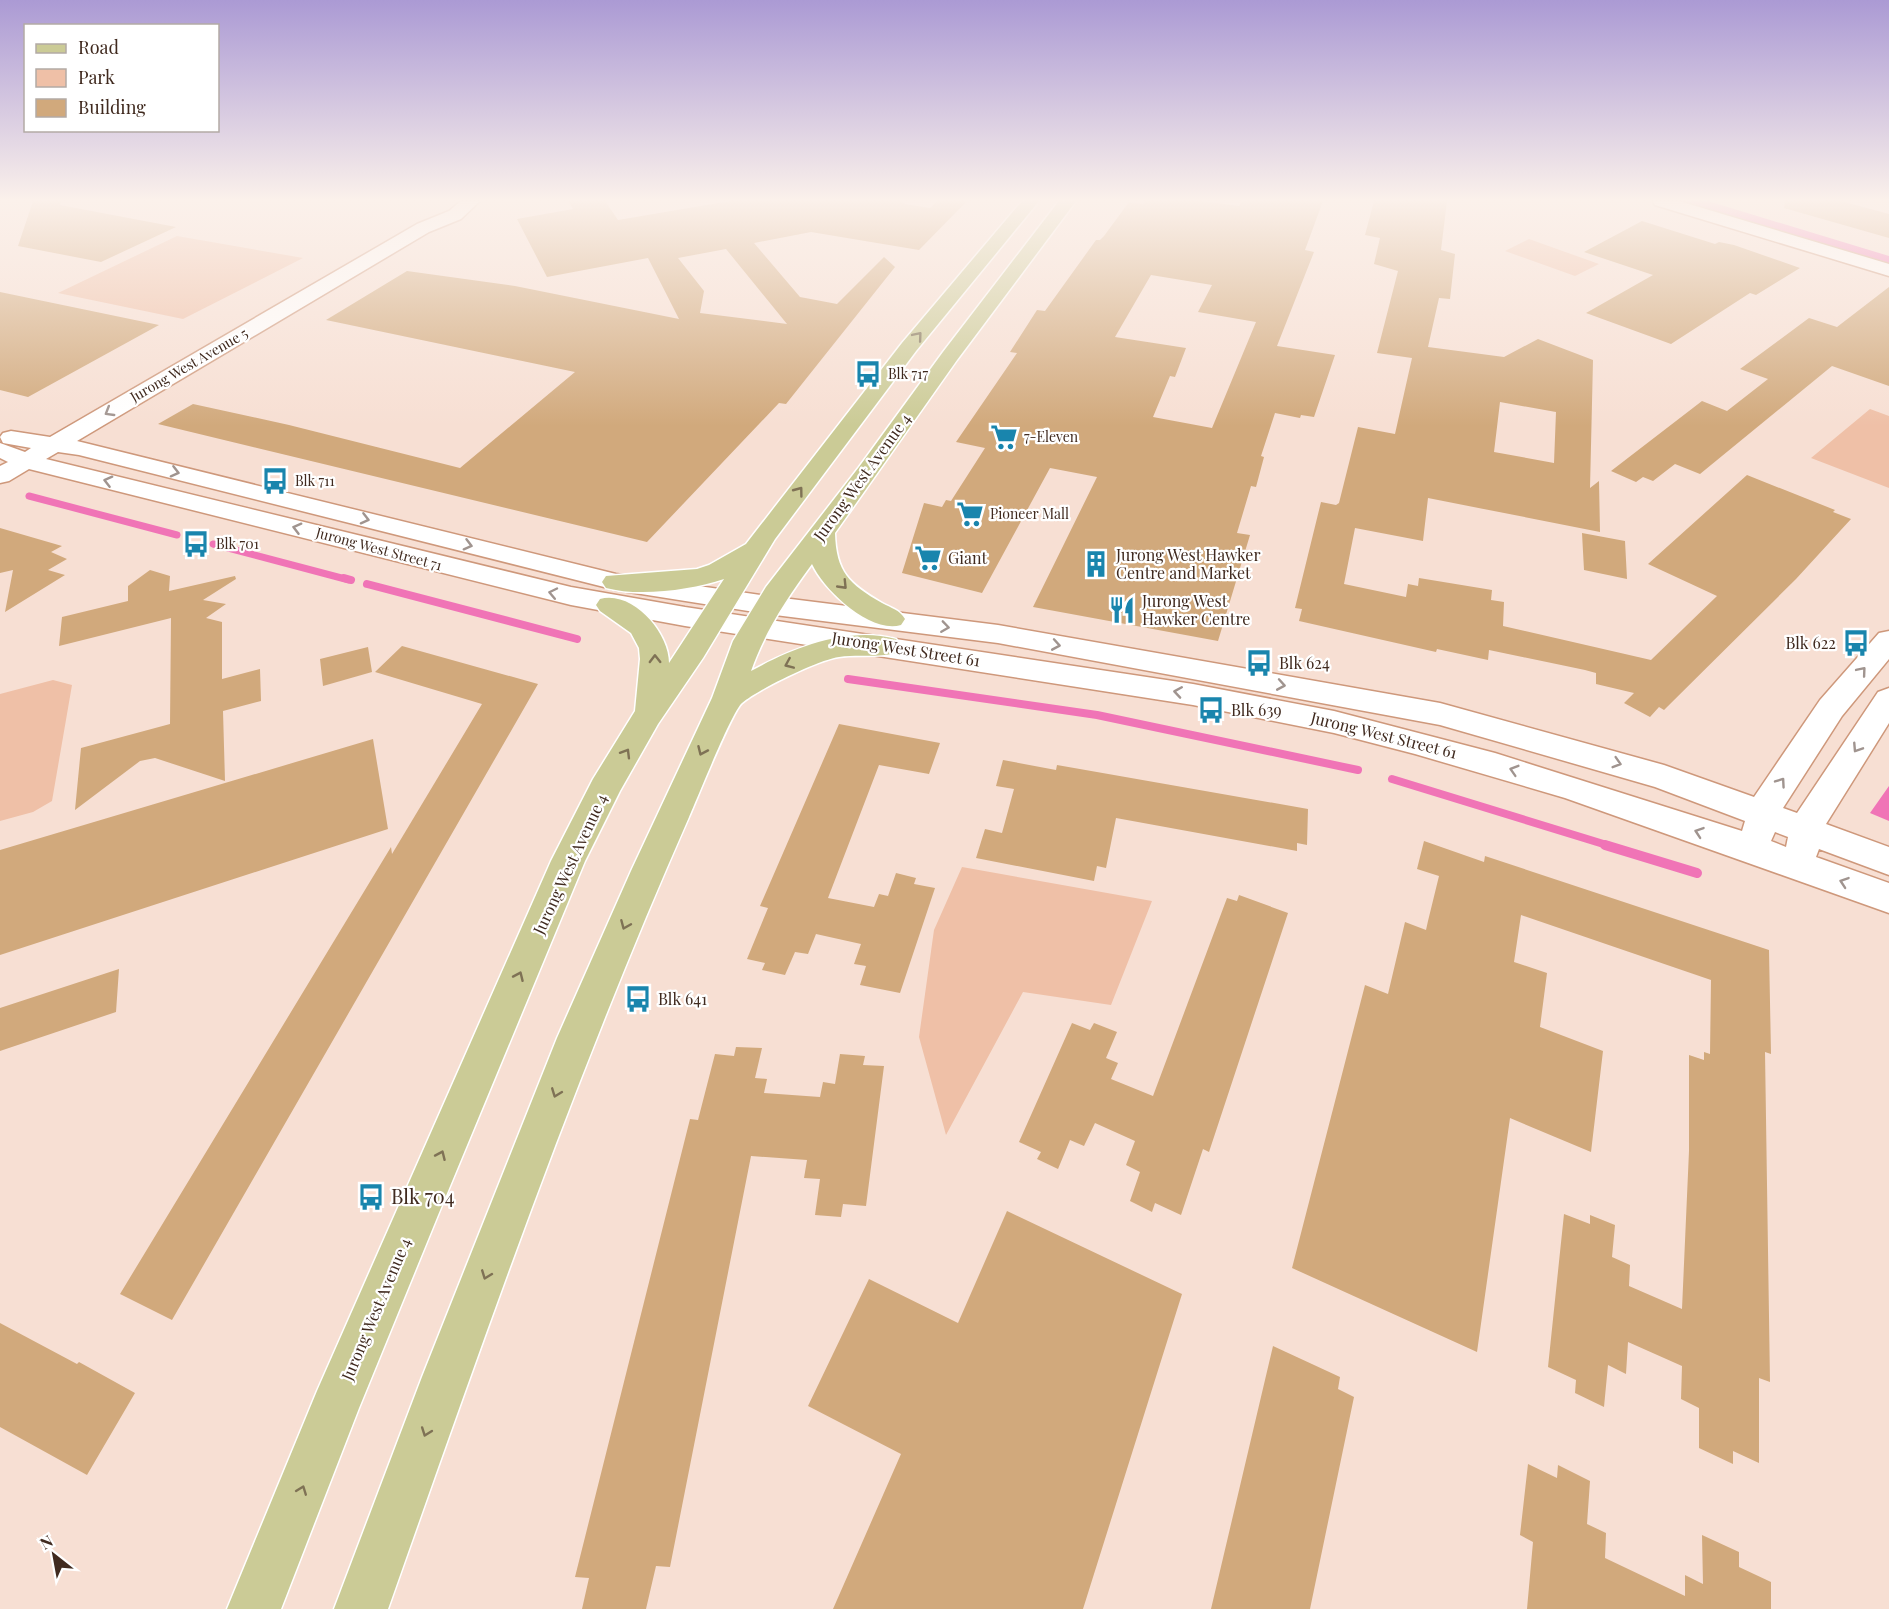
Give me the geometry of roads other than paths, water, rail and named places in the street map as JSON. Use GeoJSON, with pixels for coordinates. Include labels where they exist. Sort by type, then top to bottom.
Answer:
{"type":"FeatureCollection","features":[{"type":"Feature","properties":{"kind":"main road","name":"Jurong West Avenue 4"},"geometry":{"type":"LineString","coordinates":[[254,1609],[417,1209],[568,861],[604,788],[647,717],[693,651],[763,537],[909,347],[968,276]]}},
{"type":"Feature","properties":{"kind":"main road","name":"Jurong West Avenue 4"},"geometry":{"type":"LineString","coordinates":[[367,1600],[446,1377],[576,1038],[648,871],[727,698],[747,641],[761,616],[1011,276]]}},
{"type":"Feature","properties":{"kind":"main road"},"geometry":{"type":"LineString","coordinates":[[727,698],[768,673],[835,647],[889,632],[826,567],[822,550],[822,533]]}},
{"type":"Feature","properties":{"kind":"main road"},"geometry":{"type":"LineString","coordinates":[[647,717],[657,655],[647,632],[631,617],[613,594],[708,576],[733,566],[763,537]]}},
{"type":"Feature","properties":{"kind":"main road"},"geometry":{"type":"LineString","coordinates":[[228,1609],[281,1545]]}},
{"type":"Feature","properties":{"kind":"street","name":"Jurong West Avenue 5"},"geometry":{"type":"LineString","coordinates":[[0,476],[10,450],[315,276]]}},
{"type":"Feature","properties":{"kind":"street","name":"Jurong West Avenue 5"},"geometry":{"type":"LineString","coordinates":[[10,450],[57,444],[342,276]]}},
{"type":"Feature","properties":{"kind":"street","name":"Jurong West Street 71"},"geometry":{"type":"LineString","coordinates":[[57,444],[613,594]]}},
{"type":"Feature","properties":{"kind":"street","name":"Jurong West Street 71"},"geometry":{"type":"LineString","coordinates":[[10,450],[394,554],[613,594],[761,616]]}},
{"type":"Feature","properties":{"kind":"street","name":"Jurong West Street 61"},"geometry":{"type":"LineString","coordinates":[[761,616],[889,632],[1380,732],[1438,747],[1581,791],[1800,865],[1889,898]]}},
{"type":"Feature","properties":{"kind":"street","name":"Jurong West Street 61"},"geometry":{"type":"LineString","coordinates":[[889,632],[1010,636],[1440,714],[1664,777],[1889,861]]}},
{"type":"Feature","properties":{"kind":"street"},"geometry":{"type":"LineString","coordinates":[[1754,850],[1763,814],[1772,795],[1832,708],[1889,640]]}},
{"type":"Feature","properties":{"kind":"street"},"geometry":{"type":"LineString","coordinates":[[1800,865],[1806,830],[1813,814],[1889,699]]}},
{"type":"Feature","properties":{"kind":"waterway"},"geometry":{"type":"LineString","coordinates":[[29,496],[177,535]]}},
{"type":"Feature","properties":{"kind":"waterway"},"geometry":{"type":"LineString","coordinates":[[213,544],[349,580]]}},
{"type":"Feature","properties":{"kind":"waterway"},"geometry":{"type":"LineString","coordinates":[[344,578],[351,580]]}},
{"type":"Feature","properties":{"kind":"waterway"},"geometry":{"type":"LineString","coordinates":[[367,584],[577,639]]}},
{"type":"Feature","properties":{"kind":"waterway"},"geometry":{"type":"LineString","coordinates":[[848,679],[1097,715],[1358,770]]}},
{"type":"Feature","properties":{"kind":"waterway"},"geometry":{"type":"LineString","coordinates":[[1392,779],[1610,846]]}},
{"type":"Feature","properties":{"kind":"waterway"},"geometry":{"type":"LineString","coordinates":[[1605,845],[1697,873]]}},
{"type":"Feature","properties":{"kind":"place","name":"Blk 717"},"geometry":{"type":"Point","coordinates":[868,374]}},
{"type":"Feature","properties":{"kind":"place","name":"7-Eleven"},"geometry":{"type":"Point","coordinates":[1004,437]}},
{"type":"Feature","properties":{"kind":"place","name":"Blk 711"},"geometry":{"type":"Point","coordinates":[275,481]}},
{"type":"Feature","properties":{"kind":"place","name":"Pioneer Mall"},"geometry":{"type":"Point","coordinates":[970,514]}},
{"type":"Feature","properties":{"kind":"place","name":"Blk 701"},"geometry":{"type":"Point","coordinates":[196,544]}},
{"type":"Feature","properties":{"kind":"place","name":"Giant"},"geometry":{"type":"Point","coordinates":[928,558]}},
{"type":"Feature","properties":{"kind":"place","name":"Jurong West Hawker Centre and Market"},"geometry":{"type":"Point","coordinates":[1096,564]}},
{"type":"Feature","properties":{"kind":"place","name":"Jurong West Hawker Centre"},"geometry":{"type":"Point","coordinates":[1122,610]}},
{"type":"Feature","properties":{"kind":"place","name":"Blk 622"},"geometry":{"type":"Point","coordinates":[1856,643]}},
{"type":"Feature","properties":{"kind":"place","name":"Blk 624"},"geometry":{"type":"Point","coordinates":[1259,663]}},
{"type":"Feature","properties":{"kind":"place","name":"Blk 639"},"geometry":{"type":"Point","coordinates":[1211,710]}},
{"type":"Feature","properties":{"kind":"place","name":"Blk 641"},"geometry":{"type":"Point","coordinates":[638,999]}},
{"type":"Feature","properties":{"kind":"place","name":"Blk 704"},"geometry":{"type":"Point","coordinates":[371,1197]}}]}
